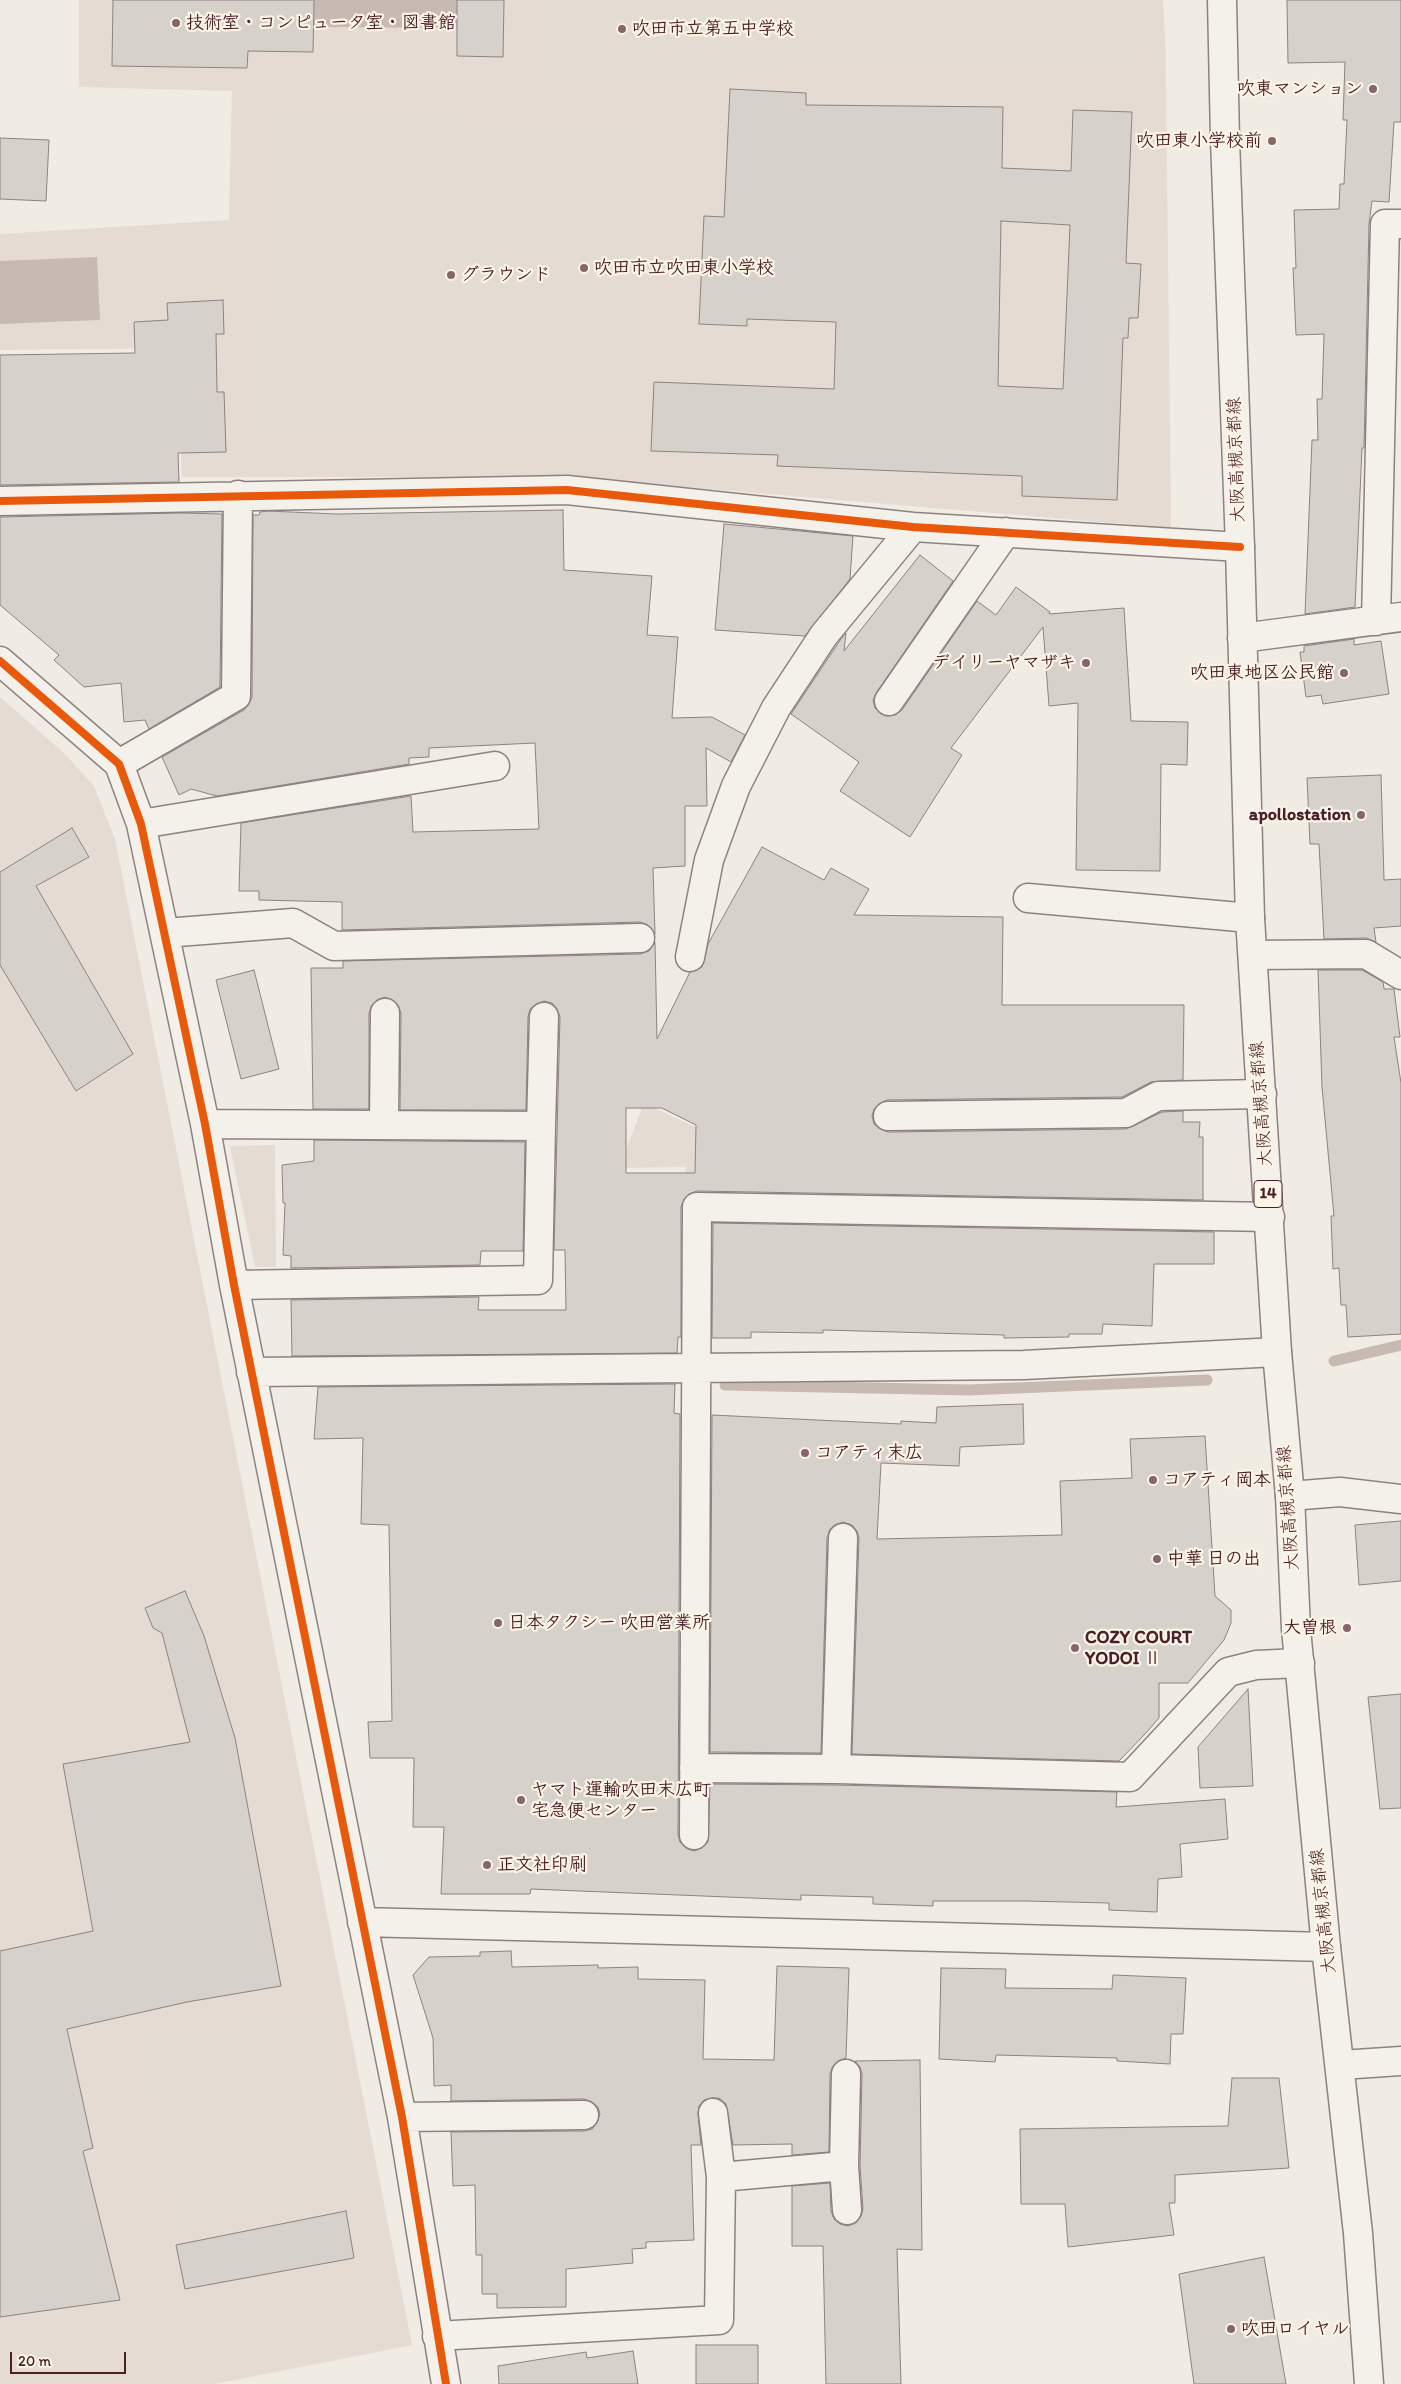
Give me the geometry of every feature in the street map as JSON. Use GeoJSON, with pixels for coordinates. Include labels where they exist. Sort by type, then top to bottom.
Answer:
{"type":"FeatureCollection","features":[{"type":"Feature","properties":{"kind":"street","name":"大阪高槻京都線"},"geometry":{"type":"LineString","coordinates":[[1222,0],[1250,918],[1277,1352],[1290,1496],[1300,1663],[1326,1947],[1341,2065],[1358,2233],[1369,2384]]}},
{"type":"Feature","properties":{"kind":"street"},"geometry":{"type":"LineString","coordinates":[[1242,638],[1388,619],[1386,224],[1401,224]]}},
{"type":"Feature","properties":{"kind":"street"},"geometry":{"type":"LineString","coordinates":[[0,501],[567,490],[913,527],[1240,547]]}},
{"type":"Feature","properties":{"kind":"street"},"geometry":{"type":"LineString","coordinates":[[119,764],[236,696],[238,495]]}},
{"type":"Feature","properties":{"kind":"street"},"geometry":{"type":"LineString","coordinates":[[690,957],[709,860],[736,786],[776,708],[824,635],[913,527]]}},
{"type":"Feature","properties":{"kind":"street"},"geometry":{"type":"LineString","coordinates":[[889,701],[1006,532]]}},
{"type":"Feature","properties":{"kind":"street"},"geometry":{"type":"LineString","coordinates":[[0,661],[119,764],[141,824],[205,1124],[251,1372],[402,2117],[446,2384]]}},
{"type":"Feature","properties":{"kind":"street"},"geometry":{"type":"LineString","coordinates":[[141,824],[495,766]]}},
{"type":"Feature","properties":{"kind":"street"},"geometry":{"type":"LineString","coordinates":[[1028,898],[1250,918]]}},
{"type":"Feature","properties":{"kind":"street"},"geometry":{"type":"LineString","coordinates":[[165,933],[293,922],[334,946],[640,938]]}},
{"type":"Feature","properties":{"kind":"street"},"geometry":{"type":"LineString","coordinates":[[1253,955],[1366,954],[1401,975]]}},
{"type":"Feature","properties":{"kind":"street"},"geometry":{"type":"LineString","coordinates":[[384,1125],[385,1013]]}},
{"type":"Feature","properties":{"kind":"street"},"geometry":{"type":"LineString","coordinates":[[234,1285],[538,1280],[544,1017]]}},
{"type":"Feature","properties":{"kind":"street"},"geometry":{"type":"LineString","coordinates":[[888,1116],[1126,1113],[1158,1096],[1262,1094]]}},
{"type":"Feature","properties":{"kind":"street"},"geometry":{"type":"LineString","coordinates":[[205,1124],[541,1126]]}},
{"type":"Feature","properties":{"kind":"street"},"geometry":{"type":"LineString","coordinates":[[694,1835],[697,1207],[1270,1217]]}},
{"type":"Feature","properties":{"kind":"street"},"geometry":{"type":"LineString","coordinates":[[251,1372],[1024,1365],[1277,1352]]}},
{"type":"Feature","properties":{"kind":"street"},"geometry":{"type":"LineString","coordinates":[[1290,1496],[1340,1492],[1401,1499]]}},
{"type":"Feature","properties":{"kind":"street"},"geometry":{"type":"LineString","coordinates":[[836,1769],[843,1538]]}},
{"type":"Feature","properties":{"kind":"street"},"geometry":{"type":"LineString","coordinates":[[694,1768],[836,1769],[1130,1777],[1228,1672],[1256,1666],[1300,1663]]}},
{"type":"Feature","properties":{"kind":"street"},"geometry":{"type":"LineString","coordinates":[[362,1922],[1326,1947]]}},
{"type":"Feature","properties":{"kind":"street"},"geometry":{"type":"LineString","coordinates":[[1341,2065],[1401,2061]]}},
{"type":"Feature","properties":{"kind":"street"},"geometry":{"type":"LineString","coordinates":[[846,2074],[844,2166],[846,2210]]}},
{"type":"Feature","properties":{"kind":"street"},"geometry":{"type":"LineString","coordinates":[[437,2336],[719,2320],[721,2177],[713,2113]]}},
{"type":"Feature","properties":{"kind":"street"},"geometry":{"type":"LineString","coordinates":[[402,2117],[584,2115]]}},
{"type":"Feature","properties":{"kind":"street"},"geometry":{"type":"LineString","coordinates":[[721,2177],[844,2166]]}},
{"type":"Feature","properties":{"kind":"shaded area","name":"吹田市立吹田東小学校"},"geometry":{"type":"Polygon","coordinates":[[[79,0],[1163,0],[1166,76],[1171,528],[567,477],[182,477],[176,348],[0,350],[0,234],[229,220],[232,91],[79,87],[79,0]]]}},
{"type":"Feature","properties":{"kind":"shaded area"},"geometry":{"type":"Polygon","coordinates":[[[314,0],[457,0],[457,28],[314,27],[314,0]]]}},
{"type":"Feature","properties":{"kind":"shaded area"},"geometry":{"type":"Polygon","coordinates":[[[541,0],[1163,0],[1166,59],[542,88],[541,0]]]}},
{"type":"Feature","properties":{"kind":"shaded area","name":"グラウンド"},"geometry":{"type":"Polygon","coordinates":[[[264,110],[645,119],[637,440],[256,432],[264,110]]]}},
{"type":"Feature","properties":{"kind":"shaded area"},"geometry":{"type":"Polygon","coordinates":[[[97,257],[100,320],[0,324],[0,261],[97,257]]]}},
{"type":"Feature","properties":{"kind":"shaded area"},"geometry":{"type":"Polygon","coordinates":[[[0,697],[64,753],[94,786],[115,839],[412,2345],[215,2384],[0,2384],[0,697]]]}},
{"type":"Feature","properties":{"kind":"shaded area"},"geometry":{"type":"Polygon","coordinates":[[[644,1103],[701,1130],[700,1185],[684,1185],[686,1167],[619,1168],[644,1103]]]}},
{"type":"Feature","properties":{"kind":"shaded area"},"geometry":{"type":"Polygon","coordinates":[[[275,1145],[276,1267],[255,1267],[230,1146],[275,1145]]]}},
{"type":"Feature","properties":{"kind":"shaded area"},"geometry":{"type":"Polygon","coordinates":[[[328,2003],[374,2199],[173,2239],[137,2037],[328,2003]]]}},
{"type":"Feature","properties":{"kind":"building","name":"技術室・コンピュータ室・図書館"},"geometry":{"type":"Polygon","coordinates":[[[113,0],[314,0],[313,52],[248,51],[247,68],[112,66],[113,0]]]}},
{"type":"Feature","properties":{"kind":"building"},"geometry":{"type":"Polygon","coordinates":[[[457,0],[504,0],[503,57],[457,56],[457,0]]]}},
{"type":"Feature","properties":{"kind":"building"},"geometry":{"type":"Polygon","coordinates":[[[1287,0],[1401,0],[1401,122],[1394,122],[1389,202],[1372,201],[1369,224],[1364,448],[1362,448],[1355,607],[1305,614],[1312,440],[1318,440],[1317,399],[1322,399],[1324,334],[1296,335],[1293,268],[1296,268],[1294,210],[1339,209],[1340,184],[1344,184],[1347,120],[1343,120],[1345,62],[1288,63],[1287,0]]]}},
{"type":"Feature","properties":{"kind":"building"},"geometry":{"type":"Polygon","coordinates":[[[730,89],[806,93],[806,105],[1003,107],[1002,168],[1071,171],[1073,110],[1132,112],[1126,263],[1141,264],[1138,318],[1129,318],[1128,338],[1123,338],[1117,500],[1022,496],[1022,476],[777,466],[778,455],[651,451],[654,382],[834,389],[836,322],[747,319],[747,326],[699,324],[704,216],[724,217],[730,89]],[[1001,221],[998,386],[1063,389],[1070,225],[1001,221]]]}},
{"type":"Feature","properties":{"kind":"building"},"geometry":{"type":"Polygon","coordinates":[[[0,138],[49,140],[46,201],[0,199],[0,138]]]}},
{"type":"Feature","properties":{"kind":"building"},"geometry":{"type":"Polygon","coordinates":[[[223,300],[224,334],[216,334],[217,392],[224,392],[226,452],[178,453],[179,482],[0,485],[0,355],[135,353],[134,322],[168,320],[167,303],[223,300]]]}},
{"type":"Feature","properties":{"kind":"building"},"geometry":{"type":"Polygon","coordinates":[[[563,510],[564,570],[652,576],[647,635],[678,637],[672,718],[712,717],[745,735],[731,762],[706,748],[707,806],[685,806],[685,866],[653,868],[655,934],[648,925],[640,922],[342,930],[342,902],[259,900],[259,891],[239,891],[241,823],[411,796],[413,832],[539,829],[535,743],[429,748],[429,757],[409,758],[409,764],[217,796],[191,789],[179,795],[162,757],[244,710],[252,697],[253,515],[259,515],[260,512],[268,511],[337,514],[563,510]]]}},
{"type":"Feature","properties":{"kind":"building"},"geometry":{"type":"Polygon","coordinates":[[[180,513],[222,514],[220,687],[149,729],[145,720],[124,722],[121,683],[84,687],[54,660],[59,655],[0,605],[0,517],[180,513]]]}},
{"type":"Feature","properties":{"kind":"building"},"geometry":{"type":"Polygon","coordinates":[[[724,524],[853,536],[850,579],[805,636],[715,630],[724,524]]]}},
{"type":"Feature","properties":{"kind":"building"},"geometry":{"type":"Polygon","coordinates":[[[920,555],[953,581],[876,693],[873,700],[875,708],[881,714],[887,716],[895,715],[902,710],[977,601],[996,615],[1016,587],[1050,612],[1049,614],[1124,608],[1131,721],[1188,722],[1187,765],[1161,764],[1160,871],[1076,870],[1078,703],[1049,706],[1043,627],[951,748],[962,755],[910,837],[840,791],[859,762],[791,714],[841,639],[846,633],[844,651],[920,555]]]}},
{"type":"Feature","properties":{"kind":"building","name":"吹田東地区公民館"},"geometry":{"type":"Polygon","coordinates":[[[1354,639],[1354,645],[1381,641],[1389,694],[1323,704],[1321,695],[1306,697],[1300,652],[1304,652],[1304,646],[1354,639]]]}},
{"type":"Feature","properties":{"kind":"building"},"geometry":{"type":"Polygon","coordinates":[[[1381,775],[1384,880],[1401,879],[1401,926],[1374,928],[1376,942],[1366,938],[1324,939],[1319,844],[1310,844],[1307,778],[1381,775]]]}},
{"type":"Feature","properties":{"kind":"building"},"geometry":{"type":"Polygon","coordinates":[[[72,828],[89,857],[36,886],[133,1054],[76,1091],[0,965],[0,872],[72,828]]]}},
{"type":"Feature","properties":{"kind":"building"},"geometry":{"type":"Polygon","coordinates":[[[762,847],[824,880],[831,868],[869,889],[854,915],[1003,917],[1002,1005],[1184,1005],[1183,1080],[1151,1082],[1122,1097],[887,1100],[880,1103],[874,1109],[872,1116],[874,1124],[888,1132],[1126,1129],[1162,1112],[1183,1111],[1183,1122],[1200,1122],[1199,1137],[1203,1137],[1203,1200],[697,1191],[689,1194],[684,1199],[681,1207],[681,1337],[678,1337],[677,1353],[292,1356],[291,1300],[479,1297],[478,1310],[566,1310],[565,1250],[554,1250],[560,1017],[557,1009],[552,1003],[544,1001],[530,1009],[528,1017],[526,1110],[400,1110],[401,1013],[398,1005],[393,1000],[385,997],[377,1000],[372,1005],[369,1013],[369,1109],[313,1109],[311,968],[343,968],[343,961],[640,954],[649,951],[655,942],[657,1039],[690,972],[702,967],[708,944],[762,847]],[[626,1108],[626,1173],[695,1173],[696,1125],[662,1108],[626,1108]]]}},
{"type":"Feature","properties":{"kind":"building"},"geometry":{"type":"Polygon","coordinates":[[[254,970],[279,1069],[241,1079],[216,980],[254,970]]]}},
{"type":"Feature","properties":{"kind":"building"},"geometry":{"type":"Polygon","coordinates":[[[1318,970],[1362,970],[1383,982],[1384,989],[1394,989],[1400,1037],[1394,1037],[1401,1083],[1401,1334],[1348,1337],[1346,1305],[1341,1305],[1339,1268],[1333,1269],[1331,1216],[1334,1216],[1322,1087],[1318,970]]]}},
{"type":"Feature","properties":{"kind":"building"},"geometry":{"type":"Polygon","coordinates":[[[314,1140],[525,1142],[523,1251],[481,1251],[480,1265],[291,1268],[291,1256],[283,1255],[285,1203],[283,1203],[282,1165],[314,1161],[314,1140]]]}},
{"type":"Feature","properties":{"kind":"building"},"geometry":{"type":"Polygon","coordinates":[[[713,1223],[1214,1232],[1214,1264],[1154,1264],[1152,1326],[1103,1324],[1102,1334],[1069,1334],[1069,1337],[1004,1338],[1004,1335],[823,1330],[823,1333],[751,1332],[751,1338],[712,1338],[713,1223]]]}},
{"type":"Feature","properties":{"kind":"building"},"geometry":{"type":"Polygon","coordinates":[[[675,1384],[674,1413],[680,1414],[678,1835],[680,1842],[686,1848],[694,1851],[702,1848],[708,1842],[710,1784],[1117,1792],[1116,1807],[1225,1799],[1228,1839],[1180,1844],[1182,1877],[1158,1879],[1157,1912],[1109,1910],[1109,1903],[933,1901],[933,1906],[873,1904],[873,1897],[801,1895],[801,1900],[531,1889],[530,1894],[441,1894],[444,1827],[413,1827],[414,1758],[370,1758],[368,1722],[392,1721],[389,1525],[361,1524],[363,1438],[314,1439],[318,1387],[675,1384]]]}},
{"type":"Feature","properties":{"kind":"building"},"geometry":{"type":"Polygon","coordinates":[[[1023,1404],[1024,1444],[960,1447],[959,1466],[881,1463],[877,1539],[1062,1535],[1060,1481],[1132,1478],[1130,1439],[1205,1436],[1215,1596],[1231,1610],[1231,1623],[1224,1640],[1188,1683],[1159,1683],[1159,1718],[1145,1734],[1119,1761],[852,1754],[859,1538],[857,1531],[852,1525],[843,1522],[830,1529],[827,1538],[821,1753],[710,1752],[712,1415],[901,1424],[901,1421],[936,1423],[937,1407],[1023,1404]]]}},
{"type":"Feature","properties":{"kind":"building"},"geometry":{"type":"Polygon","coordinates":[[[1401,1521],[1401,1581],[1359,1585],[1355,1525],[1401,1521]]]}},
{"type":"Feature","properties":{"kind":"building"},"geometry":{"type":"Polygon","coordinates":[[[185,1591],[204,1636],[235,1738],[281,1986],[187,2002],[67,2029],[93,2148],[83,2151],[120,2300],[0,2317],[0,1951],[93,1931],[63,1764],[190,1742],[162,1633],[153,1628],[145,1608],[185,1591]]]}},
{"type":"Feature","properties":{"kind":"building"},"geometry":{"type":"Polygon","coordinates":[[[1248,1689],[1253,1786],[1200,1788],[1198,1747],[1248,1689]]]}},
{"type":"Feature","properties":{"kind":"building"},"geometry":{"type":"Polygon","coordinates":[[[1401,1694],[1401,1808],[1380,1809],[1368,1697],[1401,1694]]]}},
{"type":"Feature","properties":{"kind":"building"},"geometry":{"type":"Polygon","coordinates":[[[511,1951],[512,1967],[598,1965],[598,1968],[638,1967],[638,1979],[705,1980],[703,2059],[774,2060],[777,1966],[849,1968],[846,2058],[838,2061],[833,2066],[830,2074],[829,2152],[792,2155],[792,2144],[733,2145],[726,2104],[719,2098],[704,2100],[699,2106],[698,2114],[701,2145],[691,2145],[694,2240],[646,2242],[646,2248],[632,2249],[633,2263],[566,2269],[566,2307],[497,2308],[497,2294],[482,2294],[482,2255],[476,2255],[475,2185],[453,2186],[451,2132],[584,2131],[592,2129],[597,2123],[600,2114],[598,2107],[584,2099],[451,2101],[451,2085],[434,2086],[433,2038],[413,1975],[429,1957],[480,1956],[480,1952],[511,1951]]]}},
{"type":"Feature","properties":{"kind":"building"},"geometry":{"type":"Polygon","coordinates":[[[941,1968],[1006,1969],[1005,1988],[1112,1989],[1113,1975],[1186,1978],[1183,2034],[1171,2034],[1170,2064],[1117,2061],[1117,2058],[996,2055],[995,2062],[939,2059],[941,1968]]]}},
{"type":"Feature","properties":{"kind":"building"},"geometry":{"type":"Polygon","coordinates":[[[920,2060],[922,2250],[897,2249],[901,2384],[826,2384],[823,2246],[792,2246],[792,2186],[830,2183],[831,2211],[834,2219],[840,2224],[848,2226],[856,2223],[863,2209],[860,2166],[862,2074],[860,2067],[855,2061],[920,2060]]]}},
{"type":"Feature","properties":{"kind":"building"},"geometry":{"type":"Polygon","coordinates":[[[1232,2078],[1279,2078],[1289,2168],[1175,2175],[1175,2203],[1169,2203],[1174,2235],[1068,2247],[1065,2204],[1021,2204],[1020,2129],[1228,2126],[1232,2078]]]}},
{"type":"Feature","properties":{"kind":"building"},"geometry":{"type":"Polygon","coordinates":[[[346,2211],[354,2258],[185,2289],[176,2245],[346,2211]]]}},
{"type":"Feature","properties":{"kind":"building","name":"吹田ロイヤル"},"geometry":{"type":"Polygon","coordinates":[[[1264,2257],[1286,2384],[1194,2384],[1179,2274],[1264,2257]]]}},
{"type":"Feature","properties":{"kind":"building"},"geometry":{"type":"Polygon","coordinates":[[[696,2345],[758,2345],[758,2384],[696,2384],[696,2345]]]}},
{"type":"Feature","properties":{"kind":"building"},"geometry":{"type":"Polygon","coordinates":[[[633,2351],[638,2384],[499,2384],[498,2366],[586,2352],[587,2358],[633,2351]]]}},
{"type":"Feature","properties":{"kind":"waterway"},"geometry":{"type":"LineString","coordinates":[[1334,1361],[1401,1345]]}},
{"type":"Feature","properties":{"kind":"waterway"},"geometry":{"type":"LineString","coordinates":[[725,1385],[969,1390],[1207,1380]]}},
{"type":"Feature","properties":{"kind":"cycle path"},"geometry":{"type":"LineString","coordinates":[[0,501],[567,490],[913,527],[1240,547]]}},
{"type":"Feature","properties":{"kind":"cycle path"},"geometry":{"type":"LineString","coordinates":[[0,661],[119,764],[141,824],[205,1124],[234,1285],[402,2117],[446,2384]]}},
{"type":"Feature","properties":{"kind":"place","name":"技術室・コンピュータ室・図書館"},"geometry":{"type":"Point","coordinates":[176,23]}},
{"type":"Feature","properties":{"kind":"place","name":"吹田市立第五中学校"},"geometry":{"type":"Point","coordinates":[622,29]}},
{"type":"Feature","properties":{"kind":"place","name":"吹東マンション"},"geometry":{"type":"Point","coordinates":[1373,89]}},
{"type":"Feature","properties":{"kind":"place","name":"吹田東小学校前"},"geometry":{"type":"Point","coordinates":[1272,141]}},
{"type":"Feature","properties":{"kind":"place","name":"吹田市立吹田東小学校"},"geometry":{"type":"Point","coordinates":[584,268]}},
{"type":"Feature","properties":{"kind":"place","name":"グラウンド"},"geometry":{"type":"Point","coordinates":[451,275]}},
{"type":"Feature","properties":{"kind":"place","name":"デイリーヤマザキ"},"geometry":{"type":"Point","coordinates":[1086,663]}},
{"type":"Feature","properties":{"kind":"place","name":"吹田東地区公民館"},"geometry":{"type":"Point","coordinates":[1344,673]}},
{"type":"Feature","properties":{"kind":"place","name":"apollostation"},"geometry":{"type":"Point","coordinates":[1361,815]}},
{"type":"Feature","properties":{"kind":"place","name":"コアティ末広"},"geometry":{"type":"Point","coordinates":[805,1453]}},
{"type":"Feature","properties":{"kind":"place","name":"コアティ岡本"},"geometry":{"type":"Point","coordinates":[1153,1480]}},
{"type":"Feature","properties":{"kind":"place","name":"中華 日の出"},"geometry":{"type":"Point","coordinates":[1157,1559]}},
{"type":"Feature","properties":{"kind":"place","name":"日本タクシー 吹田営業所"},"geometry":{"type":"Point","coordinates":[498,1623]}},
{"type":"Feature","properties":{"kind":"place","name":"大曽根"},"geometry":{"type":"Point","coordinates":[1347,1628]}},
{"type":"Feature","properties":{"kind":"place","name":"COZY COURT YODOI Ⅱ"},"geometry":{"type":"Point","coordinates":[1075,1648]}},
{"type":"Feature","properties":{"kind":"place","name":"ヤマト運輸吹田末広町 宅急便センター"},"geometry":{"type":"Point","coordinates":[521,1800]}},
{"type":"Feature","properties":{"kind":"place","name":"正文社印刷"},"geometry":{"type":"Point","coordinates":[487,1865]}},
{"type":"Feature","properties":{"kind":"place","name":"吹田ロイヤル"},"geometry":{"type":"Point","coordinates":[1231,2329]}}]}
